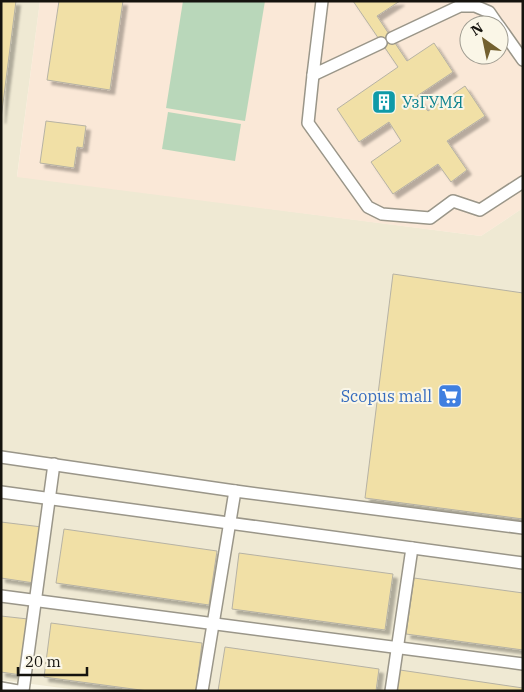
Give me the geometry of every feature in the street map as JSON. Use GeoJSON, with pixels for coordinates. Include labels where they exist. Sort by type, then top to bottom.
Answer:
{"type":"FeatureCollection","features":[{"type":"Feature","properties":{"kind":"lane"},"geometry":{"type":"LineString","coordinates":[[322,1],[308,123],[368,207],[382,214],[430,218],[453,201],[480,210],[523,182]]}},
{"type":"Feature","properties":{"kind":"lane"},"geometry":{"type":"LineString","coordinates":[[313,74],[460,6],[475,6],[489,12],[491,15]]}},
{"type":"Feature","properties":{"kind":"lane"},"geometry":{"type":"LineString","coordinates":[[509,40],[523,60]]}},
{"type":"Feature","properties":{"kind":"lane"},"geometry":{"type":"LineString","coordinates":[[1,457],[234,491],[523,528]]}},
{"type":"Feature","properties":{"kind":"lane"},"geometry":{"type":"LineString","coordinates":[[23,691],[54,464]]}},
{"type":"Feature","properties":{"kind":"lane"},"geometry":{"type":"LineString","coordinates":[[202,691],[234,491]]}},
{"type":"Feature","properties":{"kind":"lane"},"geometry":{"type":"LineString","coordinates":[[1,492],[523,563]]}},
{"type":"Feature","properties":{"kind":"lane"},"geometry":{"type":"LineString","coordinates":[[391,691],[412,548]]}},
{"type":"Feature","properties":{"kind":"lane"},"geometry":{"type":"LineString","coordinates":[[1,596],[523,664]]}},
{"type":"Feature","properties":{"kind":"lane"},"geometry":{"type":"LineString","coordinates":[[1,688],[18,691]]}},
{"type":"Feature","properties":{"kind":"shaded area"},"geometry":{"type":"Polygon","coordinates":[[[1,1],[40,1],[17,176],[481,236],[523,208],[523,691],[85,691],[1,680],[1,1]]]}},
{"type":"Feature","properties":{"kind":"shaded area"},"geometry":{"type":"Polygon","coordinates":[[[40,1],[523,1],[523,208],[481,236],[17,177],[40,1]]]}},
{"type":"Feature","properties":{"kind":"green space"},"geometry":{"type":"Polygon","coordinates":[[[183,1],[265,1],[245,121],[166,108],[183,1]]]}},
{"type":"Feature","properties":{"kind":"green space"},"geometry":{"type":"Polygon","coordinates":[[[168,112],[241,124],[235,161],[162,149],[168,112]]]}},
{"type":"Feature","properties":{"kind":"building"},"geometry":{"type":"Polygon","coordinates":[[[1,1],[16,1],[1,119],[1,1]]]}},
{"type":"Feature","properties":{"kind":"building"},"geometry":{"type":"Polygon","coordinates":[[[59,1],[123,1],[110,90],[47,80],[59,1]]]}},
{"type":"Feature","properties":{"kind":"building","name":"УзГУМЯ"},"geometry":{"type":"Polygon","coordinates":[[[353,1],[400,1],[377,16],[407,61],[434,43],[453,72],[417,96],[428,111],[465,86],[485,116],[447,141],[467,170],[451,182],[438,164],[393,194],[371,162],[401,141],[389,122],[359,142],[337,109],[398,67],[353,1]]]}},
{"type":"Feature","properties":{"kind":"building"},"geometry":{"type":"Polygon","coordinates":[[[46,121],[86,126],[83,148],[77,147],[74,168],[40,163],[46,121]]]}},
{"type":"Feature","properties":{"kind":"building","name":"Scopus mall"},"geometry":{"type":"Polygon","coordinates":[[[393,274],[523,293],[523,519],[365,498],[393,274]]]}},
{"type":"Feature","properties":{"kind":"building"},"geometry":{"type":"Polygon","coordinates":[[[1,522],[42,527],[34,583],[1,578],[1,522]]]}},
{"type":"Feature","properties":{"kind":"building"},"geometry":{"type":"Polygon","coordinates":[[[64,529],[217,551],[209,605],[56,583],[64,529]]]}},
{"type":"Feature","properties":{"kind":"building"},"geometry":{"type":"Polygon","coordinates":[[[239,553],[393,574],[385,630],[232,609],[239,553]]]}},
{"type":"Feature","properties":{"kind":"building"},"geometry":{"type":"Polygon","coordinates":[[[414,578],[523,593],[523,650],[406,634],[414,578]]]}},
{"type":"Feature","properties":{"kind":"building"},"geometry":{"type":"Polygon","coordinates":[[[1,616],[28,619],[21,675],[1,672],[1,616]]]}},
{"type":"Feature","properties":{"kind":"building"},"geometry":{"type":"Polygon","coordinates":[[[51,623],[202,643],[196,691],[148,691],[44,677],[51,623]]]}},
{"type":"Feature","properties":{"kind":"building"},"geometry":{"type":"Polygon","coordinates":[[[225,647],[379,669],[376,691],[218,691],[225,647]]]}},
{"type":"Feature","properties":{"kind":"building"},"geometry":{"type":"Polygon","coordinates":[[[400,670],[523,688],[523,691],[397,691],[400,670]]]}},
{"type":"Feature","properties":{"kind":"place","name":"УзГУМЯ"},"geometry":{"type":"Point","coordinates":[384,102]}},
{"type":"Feature","properties":{"kind":"place","name":"Scopus mall"},"geometry":{"type":"Point","coordinates":[450,396]}}]}
